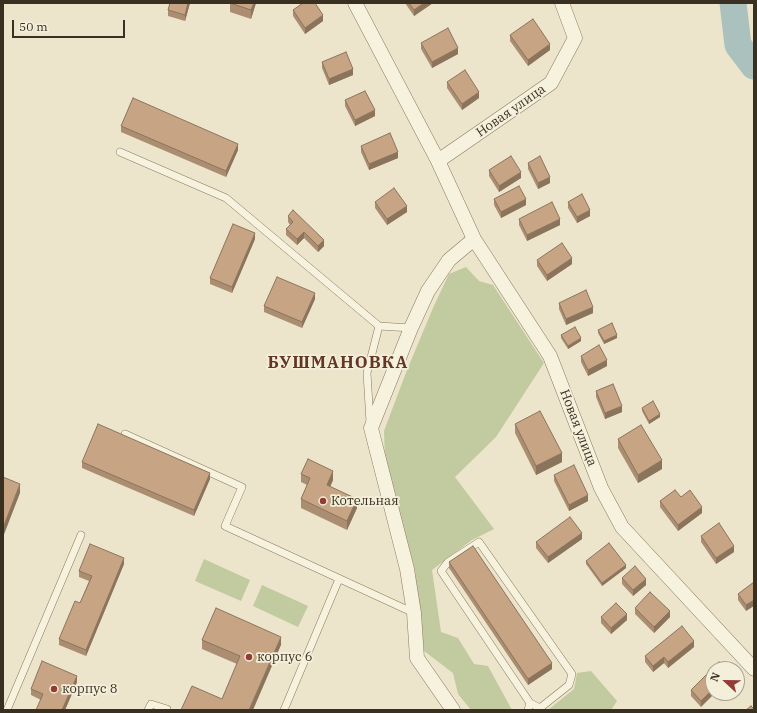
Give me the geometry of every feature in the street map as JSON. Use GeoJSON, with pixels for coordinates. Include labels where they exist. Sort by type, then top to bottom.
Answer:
{"type":"FeatureCollection","features":[{"type":"Feature","properties":{"kind":"street","name":"Новая улица"},"geometry":{"type":"LineString","coordinates":[[355,3],[438,161],[474,239],[550,356],[601,488],[622,527],[754,669]]}},
{"type":"Feature","properties":{"kind":"street","name":"Новая улица"},"geometry":{"type":"LineString","coordinates":[[438,161],[551,83],[575,38],[562,3]]}},
{"type":"Feature","properties":{"kind":"street"},"geometry":{"type":"LineString","coordinates":[[453,710],[417,658],[414,613],[407,569],[371,428],[411,328],[428,291],[449,260],[474,239]]}},
{"type":"Feature","properties":{"kind":"lane"},"geometry":{"type":"LineString","coordinates":[[120,152],[226,198],[378,326],[411,328]]}},
{"type":"Feature","properties":{"kind":"lane"},"geometry":{"type":"LineString","coordinates":[[371,428],[367,373],[378,326]]}},
{"type":"Feature","properties":{"kind":"lane"},"geometry":{"type":"LineString","coordinates":[[125,434],[242,487],[225,526],[414,613]]}},
{"type":"Feature","properties":{"kind":"lane"},"geometry":{"type":"LineString","coordinates":[[7,710],[81,535]]}},
{"type":"Feature","properties":{"kind":"lane"},"geometry":{"type":"LineString","coordinates":[[479,542],[572,674],[569,685],[540,708],[529,707],[441,571],[448,562],[479,542]]}},
{"type":"Feature","properties":{"kind":"lane"},"geometry":{"type":"LineString","coordinates":[[284,710],[339,579]]}},
{"type":"Feature","properties":{"kind":"lane"},"geometry":{"type":"LineString","coordinates":[[148,710],[151,704],[167,709]]}},
{"type":"Feature","properties":{"kind":"green space"},"geometry":{"type":"Polygon","coordinates":[[[466,267],[479,281],[493,285],[544,363],[496,437],[455,477],[494,529],[472,540],[432,570],[441,632],[458,638],[474,664],[488,666],[512,710],[471,710],[458,694],[453,673],[424,651],[415,570],[385,461],[384,431],[407,370],[449,274],[466,267]]]}},
{"type":"Feature","properties":{"kind":"green space"},"geometry":{"type":"Polygon","coordinates":[[[204,559],[250,580],[241,601],[195,581],[204,559]]]}},
{"type":"Feature","properties":{"kind":"green space"},"geometry":{"type":"Polygon","coordinates":[[[262,585],[308,606],[298,627],[253,606],[262,585]]]}},
{"type":"Feature","properties":{"kind":"green space"},"geometry":{"type":"Polygon","coordinates":[[[591,671],[617,701],[611,710],[548,710],[574,689],[577,673],[591,671]]]}},
{"type":"Feature","properties":{"kind":"building"},"geometry":{"type":"Polygon","coordinates":[[[170,3],[188,3],[185,15],[168,10],[170,3]]]}},
{"type":"Feature","properties":{"kind":"building"},"geometry":{"type":"Polygon","coordinates":[[[230,3],[254,3],[251,10],[230,3]]]}},
{"type":"Feature","properties":{"kind":"building"},"geometry":{"type":"Polygon","coordinates":[[[303,3],[315,3],[323,15],[305,28],[293,10],[303,3]]]}},
{"type":"Feature","properties":{"kind":"building"},"geometry":{"type":"Polygon","coordinates":[[[409,3],[424,3],[414,10],[409,3]]]}},
{"type":"Feature","properties":{"kind":"building"},"geometry":{"type":"Polygon","coordinates":[[[533,19],[550,44],[528,60],[510,35],[533,19]]]}},
{"type":"Feature","properties":{"kind":"building"},"geometry":{"type":"Polygon","coordinates":[[[448,28],[458,48],[432,62],[421,43],[448,28]]]}},
{"type":"Feature","properties":{"kind":"building"},"geometry":{"type":"Polygon","coordinates":[[[346,52],[353,69],[329,79],[322,62],[346,52]]]}},
{"type":"Feature","properties":{"kind":"building"},"geometry":{"type":"Polygon","coordinates":[[[465,70],[479,92],[462,104],[447,82],[465,70]]]}},
{"type":"Feature","properties":{"kind":"building"},"geometry":{"type":"Polygon","coordinates":[[[365,91],[375,110],[355,120],[345,100],[365,91]]]}},
{"type":"Feature","properties":{"kind":"building"},"geometry":{"type":"Polygon","coordinates":[[[133,98],[238,144],[226,171],[121,126],[133,98]]]}},
{"type":"Feature","properties":{"kind":"building"},"geometry":{"type":"Polygon","coordinates":[[[390,133],[398,152],[369,164],[361,146],[390,133]]]}},
{"type":"Feature","properties":{"kind":"building"},"geometry":{"type":"Polygon","coordinates":[[[511,156],[521,172],[499,186],[489,170],[511,156]]]}},
{"type":"Feature","properties":{"kind":"building"},"geometry":{"type":"Polygon","coordinates":[[[540,156],[550,177],[538,183],[528,163],[540,156]]]}},
{"type":"Feature","properties":{"kind":"building"},"geometry":{"type":"Polygon","coordinates":[[[519,186],[526,199],[501,212],[494,199],[519,186]]]}},
{"type":"Feature","properties":{"kind":"building"},"geometry":{"type":"Polygon","coordinates":[[[394,188],[407,206],[387,219],[375,202],[394,188]]]}},
{"type":"Feature","properties":{"kind":"building"},"geometry":{"type":"Polygon","coordinates":[[[582,194],[590,210],[577,217],[568,202],[582,194]]]}},
{"type":"Feature","properties":{"kind":"building"},"geometry":{"type":"Polygon","coordinates":[[[552,202],[560,219],[527,235],[519,219],[552,202]]]}},
{"type":"Feature","properties":{"kind":"building"},"geometry":{"type":"Polygon","coordinates":[[[293,210],[324,240],[318,246],[304,232],[297,239],[286,229],[293,222],[288,216],[293,210]]]}},
{"type":"Feature","properties":{"kind":"building"},"geometry":{"type":"Polygon","coordinates":[[[233,224],[255,233],[232,287],[210,278],[233,224]]]}},
{"type":"Feature","properties":{"kind":"building"},"geometry":{"type":"Polygon","coordinates":[[[562,243],[572,258],[547,275],[537,260],[562,243]]]}},
{"type":"Feature","properties":{"kind":"building"},"geometry":{"type":"Polygon","coordinates":[[[277,277],[315,293],[302,322],[264,306],[277,277]]]}},
{"type":"Feature","properties":{"kind":"building"},"geometry":{"type":"Polygon","coordinates":[[[586,290],[593,307],[566,319],[559,303],[586,290]]]}},
{"type":"Feature","properties":{"kind":"building"},"geometry":{"type":"Polygon","coordinates":[[[612,323],[617,335],[604,341],[598,330],[612,323]]]}},
{"type":"Feature","properties":{"kind":"building"},"geometry":{"type":"Polygon","coordinates":[[[575,327],[581,338],[568,346],[561,335],[575,327]]]}},
{"type":"Feature","properties":{"kind":"building"},"geometry":{"type":"Polygon","coordinates":[[[599,345],[607,360],[588,370],[581,356],[599,345]]]}},
{"type":"Feature","properties":{"kind":"building"},"geometry":{"type":"Polygon","coordinates":[[[613,384],[622,406],[605,413],[596,391],[613,384]]]}},
{"type":"Feature","properties":{"kind":"building"},"geometry":{"type":"Polygon","coordinates":[[[653,401],[660,414],[649,421],[642,408],[653,401]]]}},
{"type":"Feature","properties":{"kind":"building"},"geometry":{"type":"Polygon","coordinates":[[[540,411],[562,453],[536,466],[515,424],[540,411]]]}},
{"type":"Feature","properties":{"kind":"building"},"geometry":{"type":"Polygon","coordinates":[[[98,424],[210,473],[194,510],[82,462],[98,424]]]}},
{"type":"Feature","properties":{"kind":"building"},"geometry":{"type":"Polygon","coordinates":[[[641,425],[662,460],[638,475],[618,439],[641,425]]]}},
{"type":"Feature","properties":{"kind":"building","name":"Котельная"},"geometry":{"type":"Polygon","coordinates":[[[308,459],[333,471],[327,485],[357,499],[347,521],[301,499],[310,478],[301,474],[308,459]]]}},
{"type":"Feature","properties":{"kind":"building"},"geometry":{"type":"Polygon","coordinates":[[[574,465],[588,495],[569,505],[554,475],[574,465]]]}},
{"type":"Feature","properties":{"kind":"building"},"geometry":{"type":"Polygon","coordinates":[[[3,477],[20,484],[3,528],[3,477]]]}},
{"type":"Feature","properties":{"kind":"building"},"geometry":{"type":"Polygon","coordinates":[[[675,490],[681,497],[690,490],[702,507],[678,525],[660,501],[675,490]]]}},
{"type":"Feature","properties":{"kind":"building"},"geometry":{"type":"Polygon","coordinates":[[[570,517],[582,533],[548,557],[536,542],[570,517]]]}},
{"type":"Feature","properties":{"kind":"building"},"geometry":{"type":"Polygon","coordinates":[[[719,523],[734,546],[716,558],[701,536],[719,523]]]}},
{"type":"Feature","properties":{"kind":"building"},"geometry":{"type":"Polygon","coordinates":[[[609,543],[626,565],[602,583],[586,561],[609,543]]]}},
{"type":"Feature","properties":{"kind":"building"},"geometry":{"type":"Polygon","coordinates":[[[90,544],[124,558],[86,650],[59,639],[75,601],[80,603],[92,576],[79,571],[90,544]]]}},
{"type":"Feature","properties":{"kind":"building"},"geometry":{"type":"Polygon","coordinates":[[[473,546],[552,663],[528,679],[449,562],[473,546]]]}},
{"type":"Feature","properties":{"kind":"building"},"geometry":{"type":"Polygon","coordinates":[[[635,566],[646,579],[633,590],[622,578],[635,566]]]}},
{"type":"Feature","properties":{"kind":"building"},"geometry":{"type":"Polygon","coordinates":[[[754,582],[754,600],[746,605],[738,594],[754,582]]]}},
{"type":"Feature","properties":{"kind":"building"},"geometry":{"type":"Polygon","coordinates":[[[650,592],[670,611],[654,627],[635,608],[650,592]]]}},
{"type":"Feature","properties":{"kind":"building"},"geometry":{"type":"Polygon","coordinates":[[[616,603],[627,614],[611,628],[601,617],[616,603]]]}},
{"type":"Feature","properties":{"kind":"building","name":"корпус 6"},"geometry":{"type":"Polygon","coordinates":[[[216,608],[281,637],[249,710],[181,710],[192,686],[222,699],[240,656],[202,640],[216,608]]]}},
{"type":"Feature","properties":{"kind":"building"},"geometry":{"type":"Polygon","coordinates":[[[682,626],[694,641],[668,662],[664,657],[653,666],[645,656],[682,626]]]}},
{"type":"Feature","properties":{"kind":"building","name":"корпус 8"},"geometry":{"type":"Polygon","coordinates":[[[42,661],[77,676],[62,710],[36,710],[43,694],[31,689],[42,661]]]}},
{"type":"Feature","properties":{"kind":"building"},"geometry":{"type":"Polygon","coordinates":[[[705,676],[705,697],[701,701],[691,690],[705,676]]]}},
{"type":"Feature","properties":{"kind":"building"},"geometry":{"type":"Polygon","coordinates":[[[751,706],[754,710],[746,710],[751,706]]]}},
{"type":"Feature","properties":{"kind":"waterway"},"geometry":{"type":"LineString","coordinates":[[733,3],[738,45],[754,66]]}},
{"type":"Feature","properties":{"kind":"place","name":"Котельная"},"geometry":{"type":"Point","coordinates":[323,501]}},
{"type":"Feature","properties":{"kind":"place","name":"корпус 6"},"geometry":{"type":"Point","coordinates":[249,657]}},
{"type":"Feature","properties":{"kind":"place","name":"корпус 8"},"geometry":{"type":"Point","coordinates":[54,689]}},
{"type":"Feature","properties":{"kind":"district","name":"БУШМАНОВКА"},"geometry":{"type":"Point","coordinates":[338,363]}}]}
